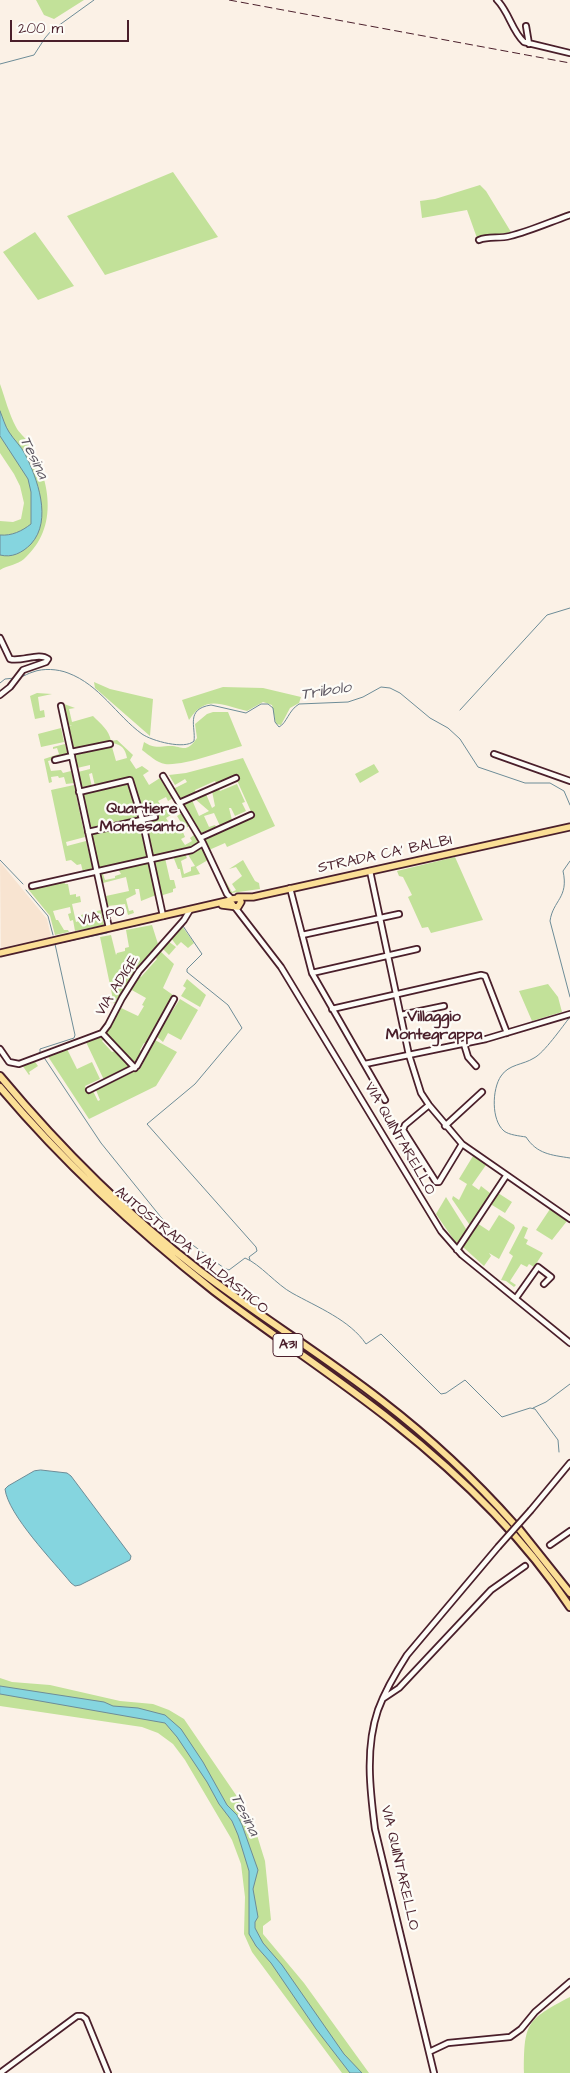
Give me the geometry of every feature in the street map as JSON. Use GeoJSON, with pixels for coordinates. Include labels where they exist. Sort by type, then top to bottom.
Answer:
{"type":"FeatureCollection","features":[{"type":"Feature","properties":{"kind":"highway","name":"A31"},"geometry":{"type":"LineString","coordinates":[[0,1076],[71,1156],[152,1232],[216,1284],[354,1380],[399,1414],[457,1464],[517,1526],[570,1593]]}},
{"type":"Feature","properties":{"kind":"highway","name":"AUTOSTRADA VALDASTICO"},"geometry":{"type":"LineString","coordinates":[[0,1088],[25,1117],[126,1218],[214,1291],[392,1421],[460,1479],[522,1545],[570,1607]]}},
{"type":"Feature","properties":{"kind":"main road","name":"STRADA CA' BALBI"},"geometry":{"type":"LineString","coordinates":[[235,902],[253,896],[569,828]]}},
{"type":"Feature","properties":{"kind":"main road","name":"VIA PO"},"geometry":{"type":"LineString","coordinates":[[0,954],[190,910],[235,902]]}},
{"type":"Feature","properties":{"kind":"street"},"geometry":{"type":"LineString","coordinates":[[497,0],[509,15],[519,37],[528,44],[570,53]]}},
{"type":"Feature","properties":{"kind":"street"},"geometry":{"type":"LineString","coordinates":[[526,26],[528,44]]}},
{"type":"Feature","properties":{"kind":"street"},"geometry":{"type":"LineString","coordinates":[[479,240],[489,237],[498,239],[514,235],[570,215]]}},
{"type":"Feature","properties":{"kind":"street"},"geometry":{"type":"LineString","coordinates":[[0,638],[10,659],[42,657],[48,659],[46,662],[28,667],[0,695]]}},
{"type":"Feature","properties":{"kind":"street"},"geometry":{"type":"LineString","coordinates":[[61,706],[109,928]]}},
{"type":"Feature","properties":{"kind":"street"},"geometry":{"type":"LineString","coordinates":[[55,760],[110,744]]}},
{"type":"Feature","properties":{"kind":"street"},"geometry":{"type":"LineString","coordinates":[[494,754],[570,781]]}},
{"type":"Feature","properties":{"kind":"street"},"geometry":{"type":"LineString","coordinates":[[163,776],[200,838],[226,892],[235,902]]}},
{"type":"Feature","properties":{"kind":"street"},"geometry":{"type":"LineString","coordinates":[[178,803],[236,778]]}},
{"type":"Feature","properties":{"kind":"street"},"geometry":{"type":"LineString","coordinates":[[79,792],[130,780],[142,820],[163,916]]}},
{"type":"Feature","properties":{"kind":"street"},"geometry":{"type":"LineString","coordinates":[[200,838],[251,815]]}},
{"type":"Feature","properties":{"kind":"street"},"geometry":{"type":"LineString","coordinates":[[88,832],[155,816]]}},
{"type":"Feature","properties":{"kind":"street"},"geometry":{"type":"LineString","coordinates":[[32,886],[192,850],[202,844]]}},
{"type":"Feature","properties":{"kind":"street"},"geometry":{"type":"LineString","coordinates":[[370,871],[409,1055],[415,1078],[429,1105],[462,1144],[570,1219]]}},
{"type":"Feature","properties":{"kind":"street"},"geometry":{"type":"LineString","coordinates":[[290,888],[312,973],[385,1100]]}},
{"type":"Feature","properties":{"kind":"street","name":"VIA QUINTARELLO"},"geometry":{"type":"LineString","coordinates":[[235,902],[242,917],[281,967],[440,1232],[457,1250],[570,1343]]}},
{"type":"Feature","properties":{"kind":"street","name":"VIA ADIGE"},"geometry":{"type":"LineString","coordinates":[[0,1049],[9,1062],[19,1064],[41,1054],[102,1033],[139,971],[184,920],[190,910]]}},
{"type":"Feature","properties":{"kind":"street"},"geometry":{"type":"LineString","coordinates":[[302,935],[399,914]]}},
{"type":"Feature","properties":{"kind":"street"},"geometry":{"type":"LineString","coordinates":[[312,973],[418,949]]}},
{"type":"Feature","properties":{"kind":"street"},"geometry":{"type":"LineString","coordinates":[[332,1009],[481,975],[485,976],[507,1033]]}},
{"type":"Feature","properties":{"kind":"street"},"geometry":{"type":"LineString","coordinates":[[89,1090],[138,1066],[174,1000]]}},
{"type":"Feature","properties":{"kind":"street"},"geometry":{"type":"LineString","coordinates":[[401,1015],[444,1006]]}},
{"type":"Feature","properties":{"kind":"street"},"geometry":{"type":"LineString","coordinates":[[365,1064],[464,1044],[569,1014]]}},
{"type":"Feature","properties":{"kind":"street"},"geometry":{"type":"LineString","coordinates":[[102,1033],[134,1068]]}},
{"type":"Feature","properties":{"kind":"street"},"geometry":{"type":"LineString","coordinates":[[464,1044],[468,1057],[476,1066]]}},
{"type":"Feature","properties":{"kind":"street"},"geometry":{"type":"LineString","coordinates":[[446,1126],[482,1092]]}},
{"type":"Feature","properties":{"kind":"street"},"geometry":{"type":"LineString","coordinates":[[429,1105],[403,1128],[436,1182],[439,1182],[462,1144]]}},
{"type":"Feature","properties":{"kind":"street"},"geometry":{"type":"LineString","coordinates":[[457,1250],[506,1176]]}},
{"type":"Feature","properties":{"kind":"street"},"geometry":{"type":"LineString","coordinates":[[516,1298],[538,1267],[551,1277],[544,1284]]}},
{"type":"Feature","properties":{"kind":"street","name":"VIA QUINTARELLO"},"geometry":{"type":"LineString","coordinates":[[434,2073],[375,1829],[370,1793],[370,1760],[372,1738],[378,1710],[407,1655],[570,1463]]}},
{"type":"Feature","properties":{"kind":"street"},"geometry":{"type":"LineString","coordinates":[[550,1544],[570,1531]]}},
{"type":"Feature","properties":{"kind":"street"},"geometry":{"type":"LineString","coordinates":[[384,1698],[399,1688],[491,1590],[525,1566]]}},
{"type":"Feature","properties":{"kind":"street"},"geometry":{"type":"LineString","coordinates":[[429,2052],[448,2043],[510,2036],[521,2029],[535,2012],[570,1982]]}},
{"type":"Feature","properties":{"kind":"street"},"geometry":{"type":"LineString","coordinates":[[0,2073],[77,2016],[82,2016],[86,2020],[108,2073]]}},
{"type":"Feature","properties":{"kind":"shaded area"},"geometry":{"type":"Polygon","coordinates":[[[0,862],[47,919],[51,937],[1,948],[0,862]]]}},
{"type":"Feature","properties":{"kind":"green space"},"geometry":{"type":"Polygon","coordinates":[[[36,0],[84,0],[54,19],[44,15],[36,0]]]}},
{"type":"Feature","properties":{"kind":"green space"},"geometry":{"type":"Polygon","coordinates":[[[173,172],[218,237],[105,275],[67,216],[173,172]]]}},
{"type":"Feature","properties":{"kind":"green space"},"geometry":{"type":"Polygon","coordinates":[[[480,185],[486,191],[511,232],[477,238],[467,210],[422,218],[420,201],[435,199],[480,185]]]}},
{"type":"Feature","properties":{"kind":"green space"},"geometry":{"type":"Polygon","coordinates":[[[35,232],[74,286],[38,300],[3,252],[35,232]]]}},
{"type":"Feature","properties":{"kind":"green space"},"geometry":{"type":"Polygon","coordinates":[[[0,384],[17,429],[28,442],[36,456],[42,471],[48,502],[47,518],[43,532],[35,546],[24,559],[0,570],[0,521],[13,522],[21,519],[24,503],[20,486],[0,453],[0,384]]]}},
{"type":"Feature","properties":{"kind":"green space"},"geometry":{"type":"Polygon","coordinates":[[[94,682],[110,689],[153,699],[150,736],[95,688],[94,682]]]}},
{"type":"Feature","properties":{"kind":"green space"},"geometry":{"type":"Polygon","coordinates":[[[223,687],[263,688],[301,697],[299,703],[290,708],[281,725],[276,724],[272,705],[263,702],[247,711],[222,704],[208,704],[195,712],[189,720],[182,700],[223,687]]]}},
{"type":"Feature","properties":{"kind":"green space"},"geometry":{"type":"Polygon","coordinates":[[[37,693],[52,694],[38,697],[40,711],[44,710],[45,717],[35,719],[30,696],[37,693]]]}},
{"type":"Feature","properties":{"kind":"green space"},"geometry":{"type":"Polygon","coordinates":[[[64,704],[75,708],[69,709],[72,722],[93,716],[107,730],[111,741],[73,750],[68,727],[72,725],[68,726],[64,704]]]}},
{"type":"Feature","properties":{"kind":"green space"},"geometry":{"type":"Polygon","coordinates":[[[228,712],[242,746],[193,761],[173,764],[159,762],[142,750],[144,742],[156,747],[173,746],[187,748],[197,738],[195,724],[207,714],[228,712]]]}},
{"type":"Feature","properties":{"kind":"green space"},"geometry":{"type":"Polygon","coordinates":[[[61,728],[64,742],[41,747],[38,734],[61,728]]]}},
{"type":"Feature","properties":{"kind":"green space"},"geometry":{"type":"Polygon","coordinates":[[[117,740],[133,755],[130,760],[136,769],[142,766],[149,771],[143,775],[149,785],[160,778],[173,798],[168,801],[166,797],[158,801],[162,807],[165,805],[171,815],[166,818],[174,831],[183,826],[177,816],[182,813],[189,826],[182,830],[185,837],[181,839],[185,845],[192,841],[190,838],[194,835],[199,842],[191,847],[152,856],[145,822],[156,819],[155,815],[144,817],[132,777],[95,786],[92,773],[89,774],[92,787],[82,789],[78,772],[90,769],[90,765],[77,768],[74,755],[112,747],[116,761],[127,758],[122,748],[111,741],[117,740]]]}},
{"type":"Feature","properties":{"kind":"green space"},"geometry":{"type":"Polygon","coordinates":[[[65,744],[68,756],[48,761],[51,771],[61,770],[63,773],[71,771],[74,783],[66,784],[64,777],[59,778],[58,776],[51,777],[52,782],[49,783],[44,759],[59,754],[57,748],[53,749],[53,747],[65,744]]]}},
{"type":"Feature","properties":{"kind":"green space"},"geometry":{"type":"Polygon","coordinates":[[[243,758],[275,826],[227,847],[225,843],[209,850],[205,838],[253,816],[235,776],[217,784],[215,781],[195,790],[196,793],[179,800],[173,789],[187,782],[185,779],[175,785],[169,775],[186,773],[243,758]]]}},
{"type":"Feature","properties":{"kind":"green space"},"geometry":{"type":"Polygon","coordinates":[[[374,764],[379,772],[360,783],[355,774],[374,764]]]}},
{"type":"Feature","properties":{"kind":"green space"},"geometry":{"type":"Polygon","coordinates":[[[129,784],[139,818],[90,828],[83,794],[129,784]]]}},
{"type":"Feature","properties":{"kind":"green space"},"geometry":{"type":"Polygon","coordinates":[[[237,784],[245,802],[242,803],[246,811],[235,816],[231,808],[229,808],[232,820],[220,826],[214,813],[204,816],[209,827],[215,825],[216,827],[199,834],[183,807],[184,803],[192,800],[199,816],[209,811],[195,799],[206,794],[212,808],[215,806],[212,791],[218,788],[220,791],[237,784]]]}},
{"type":"Feature","properties":{"kind":"green space"},"geometry":{"type":"Polygon","coordinates":[[[74,785],[85,837],[66,842],[67,846],[86,841],[93,870],[83,872],[81,864],[77,865],[71,860],[66,861],[51,790],[74,785]]]}},
{"type":"Feature","properties":{"kind":"green space"},"geometry":{"type":"Polygon","coordinates":[[[139,823],[147,858],[99,868],[91,834],[139,823]]]}},
{"type":"Feature","properties":{"kind":"green space"},"geometry":{"type":"Polygon","coordinates":[[[202,847],[208,860],[196,867],[200,874],[182,878],[180,869],[178,869],[173,856],[185,854],[187,858],[181,861],[184,874],[191,871],[191,867],[195,866],[187,853],[202,847]]]}},
{"type":"Feature","properties":{"kind":"green space"},"geometry":{"type":"Polygon","coordinates":[[[455,857],[483,920],[431,933],[428,927],[422,928],[408,897],[412,895],[403,877],[399,876],[397,871],[455,857]]]}},
{"type":"Feature","properties":{"kind":"green space"},"geometry":{"type":"Polygon","coordinates":[[[165,858],[170,880],[174,880],[176,888],[173,889],[173,892],[161,897],[153,861],[165,858]]]}},
{"type":"Feature","properties":{"kind":"green space"},"geometry":{"type":"Polygon","coordinates":[[[243,860],[255,881],[259,883],[260,889],[231,893],[224,881],[232,892],[236,890],[232,884],[242,876],[236,867],[229,869],[243,860]]]}},
{"type":"Feature","properties":{"kind":"green space"},"geometry":{"type":"Polygon","coordinates":[[[148,862],[156,895],[141,901],[139,889],[135,889],[136,894],[126,899],[129,911],[133,910],[134,913],[128,915],[125,904],[108,906],[106,896],[129,891],[126,877],[103,883],[100,873],[106,872],[103,874],[105,880],[115,878],[115,876],[121,874],[118,869],[148,862]]]}},
{"type":"Feature","properties":{"kind":"green space"},"geometry":{"type":"Polygon","coordinates":[[[64,881],[65,884],[68,884],[70,895],[76,894],[76,897],[80,896],[81,902],[72,904],[76,922],[82,920],[81,915],[101,910],[104,925],[75,931],[73,920],[70,921],[68,914],[71,913],[70,907],[53,911],[56,920],[58,920],[64,930],[69,932],[55,935],[50,916],[28,889],[64,881]]]}},
{"type":"Feature","properties":{"kind":"green space"},"geometry":{"type":"Polygon","coordinates":[[[152,925],[158,944],[137,968],[114,1004],[100,937],[111,935],[116,955],[129,947],[126,930],[152,925]]]}},
{"type":"Feature","properties":{"kind":"green space"},"geometry":{"type":"Polygon","coordinates":[[[182,926],[194,943],[188,948],[181,942],[177,946],[171,938],[182,926]]]}},
{"type":"Feature","properties":{"kind":"green space"},"geometry":{"type":"Polygon","coordinates":[[[168,941],[176,947],[169,955],[162,948],[168,941]]]}},
{"type":"Feature","properties":{"kind":"green space"},"geometry":{"type":"Polygon","coordinates":[[[159,950],[174,964],[163,988],[173,995],[147,1044],[144,1043],[140,1050],[143,1052],[135,1063],[105,1033],[111,1026],[119,1007],[138,1016],[146,998],[130,989],[139,976],[141,977],[157,959],[154,956],[159,950]]]}},
{"type":"Feature","properties":{"kind":"green space"},"geometry":{"type":"Polygon","coordinates":[[[187,979],[206,995],[200,1007],[181,996],[186,988],[183,986],[187,979]]]}},
{"type":"Feature","properties":{"kind":"green space"},"geometry":{"type":"Polygon","coordinates":[[[548,984],[558,997],[562,1012],[532,1021],[519,991],[548,984]]]}},
{"type":"Feature","properties":{"kind":"green space"},"geometry":{"type":"Polygon","coordinates":[[[180,999],[198,1010],[181,1040],[168,1033],[163,1042],[156,1036],[180,999]]]}},
{"type":"Feature","properties":{"kind":"green space"},"geometry":{"type":"Polygon","coordinates":[[[101,1037],[104,1039],[102,1041],[112,1052],[115,1051],[130,1066],[104,1080],[86,1042],[101,1037]]]}},
{"type":"Feature","properties":{"kind":"green space"},"geometry":{"type":"Polygon","coordinates":[[[155,1040],[177,1052],[156,1086],[89,1119],[47,1055],[67,1049],[77,1069],[92,1062],[100,1079],[85,1086],[88,1093],[93,1091],[98,1101],[100,1100],[96,1090],[140,1069],[155,1040]]]}},
{"type":"Feature","properties":{"kind":"green space"},"geometry":{"type":"Polygon","coordinates":[[[33,1059],[38,1066],[29,1072],[29,1075],[22,1065],[33,1059]]]}},
{"type":"Feature","properties":{"kind":"green space"},"geometry":{"type":"Polygon","coordinates":[[[473,1156],[486,1165],[472,1185],[479,1190],[481,1186],[491,1195],[471,1224],[469,1224],[452,1199],[453,1196],[459,1200],[467,1184],[459,1179],[473,1156]]]}},
{"type":"Feature","properties":{"kind":"green space"},"geometry":{"type":"Polygon","coordinates":[[[498,1193],[512,1202],[505,1213],[492,1205],[498,1193]]]}},
{"type":"Feature","properties":{"kind":"green space"},"geometry":{"type":"Polygon","coordinates":[[[446,1197],[466,1229],[466,1233],[459,1243],[456,1243],[436,1214],[446,1197]]]}},
{"type":"Feature","properties":{"kind":"green space"},"geometry":{"type":"Polygon","coordinates":[[[550,1209],[567,1221],[552,1240],[536,1230],[550,1209]]]}},
{"type":"Feature","properties":{"kind":"green space"},"geometry":{"type":"Polygon","coordinates":[[[499,1215],[514,1225],[515,1228],[499,1259],[489,1253],[491,1256],[484,1266],[463,1247],[477,1223],[489,1231],[499,1215]]]}},
{"type":"Feature","properties":{"kind":"green space"},"geometry":{"type":"Polygon","coordinates":[[[523,1226],[528,1228],[524,1238],[528,1240],[526,1244],[543,1253],[534,1267],[529,1264],[527,1267],[521,1264],[510,1281],[516,1285],[514,1287],[501,1280],[513,1256],[509,1253],[523,1226]]]}},
{"type":"Feature","properties":{"kind":"green space"},"geometry":{"type":"Polygon","coordinates":[[[0,1678],[12,1682],[50,1685],[120,1701],[153,1704],[169,1710],[184,1719],[236,1795],[256,1832],[265,1861],[271,1920],[263,1926],[263,1934],[304,1983],[369,2073],[342,2073],[252,1952],[244,1934],[245,1897],[241,1864],[232,1840],[185,1760],[173,1744],[158,1733],[142,1727],[0,1706],[0,1678]]]}},
{"type":"Feature","properties":{"kind":"green space"},"geometry":{"type":"Polygon","coordinates":[[[570,1997],[570,2073],[524,2073],[525,2043],[530,2025],[544,2012],[570,1997]]]}},
{"type":"Feature","properties":{"kind":"water","name":"Tesina"},"geometry":{"type":"Polygon","coordinates":[[[0,411],[8,430],[30,464],[38,487],[42,511],[38,534],[31,544],[24,550],[9,556],[0,555],[0,535],[9,535],[31,524],[31,492],[28,479],[0,436],[0,411]]]}},
{"type":"Feature","properties":{"kind":"water"},"geometry":{"type":"Polygon","coordinates":[[[34,1471],[67,1473],[71,1476],[131,1556],[130,1560],[80,1585],[75,1586],[71,1583],[23,1525],[8,1500],[5,1489],[34,1471]]]}},
{"type":"Feature","properties":{"kind":"water","name":"Tesina"},"geometry":{"type":"Polygon","coordinates":[[[0,1686],[104,1702],[113,1706],[138,1708],[165,1715],[181,1729],[203,1762],[227,1805],[237,1815],[242,1825],[258,1870],[253,1889],[258,1917],[255,1922],[255,1928],[263,1943],[282,1965],[344,2054],[362,2073],[350,2073],[316,2029],[249,1934],[249,1871],[238,1835],[232,1821],[219,1804],[207,1782],[177,1737],[165,1723],[0,1694],[0,1686]]]}},
{"type":"Feature","properties":{"kind":"waterway"},"geometry":{"type":"LineString","coordinates":[[0,64],[34,55],[51,31],[94,0]]}},
{"type":"Feature","properties":{"kind":"waterway"},"geometry":{"type":"LineString","coordinates":[[460,710],[547,615],[570,608]]}},
{"type":"Feature","properties":{"kind":"waterway","name":"Tribolo"},"geometry":{"type":"LineString","coordinates":[[19,678],[31,672],[41,670],[55,670],[68,673],[79,678],[99,693],[142,734],[160,742],[176,745],[190,744],[194,741],[193,719],[198,710],[203,707],[211,705],[246,713],[261,704],[268,704],[273,708],[275,722],[279,727],[299,704],[348,702],[363,697],[381,687],[390,688],[400,693],[430,718],[448,728],[460,739],[478,767],[525,783],[550,783],[564,791],[570,805]]}},
{"type":"Feature","properties":{"kind":"waterway","name":"Tribolo"},"geometry":{"type":"LineString","coordinates":[[0,683],[5,679],[15,678]]}},
{"type":"Feature","properties":{"kind":"waterway"},"geometry":{"type":"LineString","coordinates":[[0,860],[23,884]]}},
{"type":"Feature","properties":{"kind":"waterway","name":"Tribolo"},"geometry":{"type":"LineString","coordinates":[[570,861],[563,871],[564,887],[550,921],[570,997]]}},
{"type":"Feature","properties":{"kind":"waterway"},"geometry":{"type":"LineString","coordinates":[[26,890],[48,916],[53,935]]}},
{"type":"Feature","properties":{"kind":"waterway"},"geometry":{"type":"LineString","coordinates":[[117,930],[143,924]]}},
{"type":"Feature","properties":{"kind":"waterway"},"geometry":{"type":"LineString","coordinates":[[183,926],[202,954],[187,969],[187,972],[228,1005],[242,1028],[195,1084],[147,1124],[256,1247],[257,1251],[249,1257],[250,1260]]}},
{"type":"Feature","properties":{"kind":"waterway"},"geometry":{"type":"LineString","coordinates":[[40,1053],[40,1049],[74,1038],[75,1035],[55,944],[107,933]]}},
{"type":"Feature","properties":{"kind":"waterway","name":"Tribolo"},"geometry":{"type":"LineString","coordinates":[[570,1017],[538,1055],[504,1072],[498,1082],[494,1104],[497,1120],[504,1131],[526,1137],[530,1143],[545,1153],[570,1158]]}},
{"type":"Feature","properties":{"kind":"waterway"},"geometry":{"type":"LineString","coordinates":[[43,1056],[101,1143],[175,1232],[229,1270],[245,1258],[251,1261],[292,1293],[342,1321],[359,1335],[366,1344],[381,1334],[441,1394],[446,1393],[465,1380],[502,1417],[530,1408],[535,1409],[558,1440],[559,1452]]}},
{"type":"Feature","properties":{"kind":"waterway"},"geometry":{"type":"LineString","coordinates":[[533,1408],[546,1402],[570,1384]]}},
{"type":"Feature","properties":{"kind":"railway"},"geometry":{"type":"LineString","coordinates":[[229,0],[570,63]]}},
{"type":"Feature","properties":{"kind":"district","name":"Quartiere Montesanto"},"geometry":{"type":"Point","coordinates":[142,819]}},
{"type":"Feature","properties":{"kind":"district","name":"Villaggio Montegrappa"},"geometry":{"type":"Point","coordinates":[434,1027]}}]}
